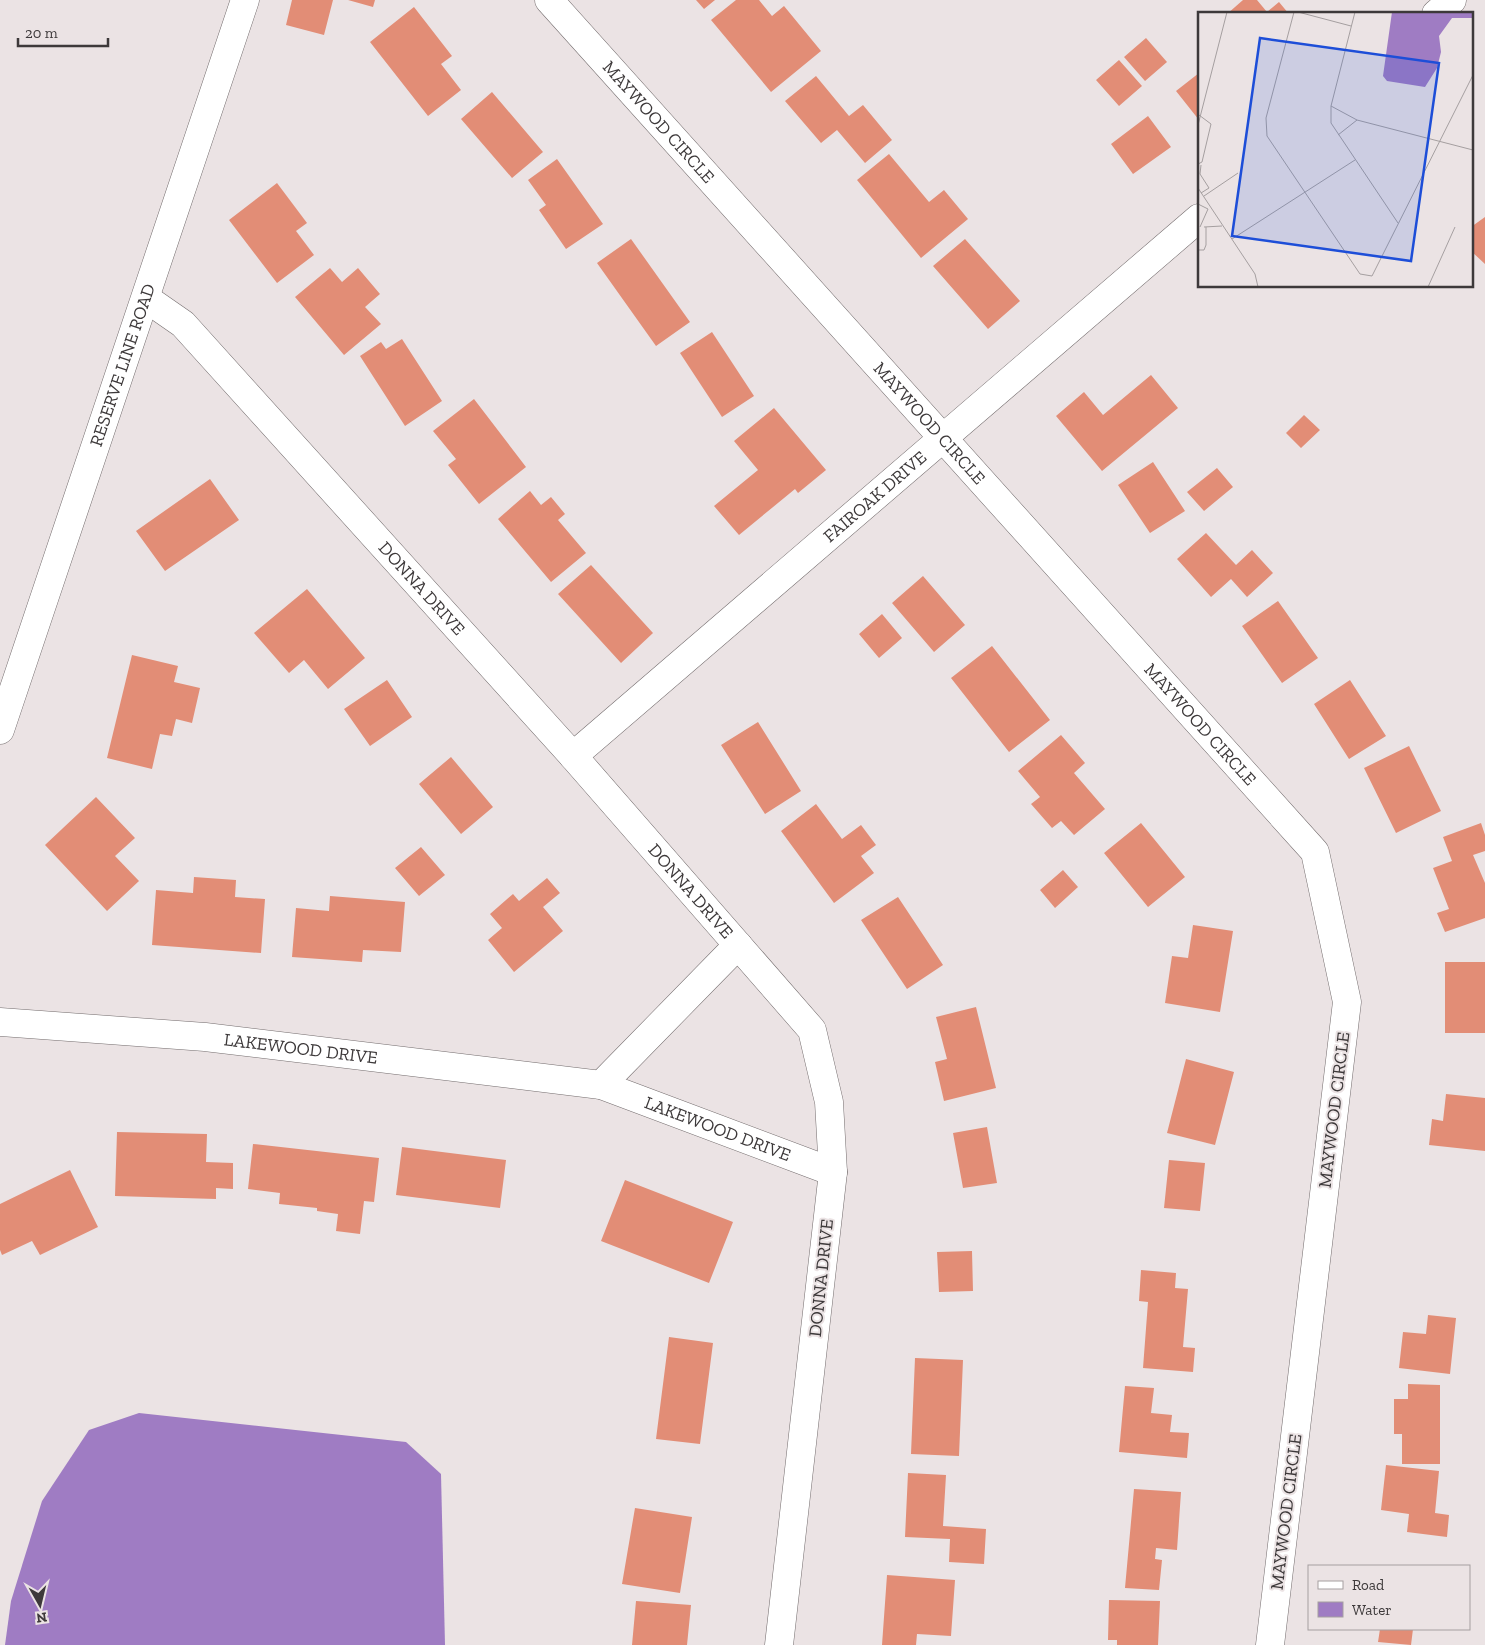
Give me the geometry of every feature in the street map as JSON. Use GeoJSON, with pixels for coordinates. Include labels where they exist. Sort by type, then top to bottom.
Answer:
{"type":"FeatureCollection","features":[{"type":"Feature","properties":{"kind":"street","name":"RESERVE LINE ROAD"},"geometry":{"type":"LineString","coordinates":[[0,730],[147,299],[245,0]]}},
{"type":"Feature","properties":{"kind":"street","name":"MAYWOOD CIRCLE"},"geometry":{"type":"LineString","coordinates":[[548,0],[1316,852],[1346,1002],[1270,1645]]}},
{"type":"Feature","properties":{"kind":"street"},"geometry":{"type":"LineString","coordinates":[[1438,12],[1452,0]]}},
{"type":"Feature","properties":{"kind":"street","name":"FAIROAK DRIVE"},"geometry":{"type":"LineString","coordinates":[[573,756],[1198,219]]}},
{"type":"Feature","properties":{"kind":"street","name":"DONNA DRIVE"},"geometry":{"type":"LineString","coordinates":[[147,299],[183,324],[573,756],[812,1030],[829,1102],[833,1172],[779,1645]]}},
{"type":"Feature","properties":{"kind":"street"},"geometry":{"type":"LineString","coordinates":[[601,1085],[738,945]]}},
{"type":"Feature","properties":{"kind":"street","name":"LAKEWOOD DRIVE"},"geometry":{"type":"LineString","coordinates":[[0,1022],[205,1037],[601,1085],[833,1172]]}},
{"type":"Feature","properties":{"kind":"water"},"geometry":{"type":"Polygon","coordinates":[[[139,1413],[406,1442],[441,1474],[445,1645],[5,1645],[11,1601],[42,1501],[89,1430],[139,1413]]]}},
{"type":"Feature","properties":{"kind":"building"},"geometry":{"type":"Polygon","coordinates":[[[292,0],[333,0],[324,35],[286,25],[292,0]]]}},
{"type":"Feature","properties":{"kind":"building"},"geometry":{"type":"Polygon","coordinates":[[[348,0],[375,0],[373,7],[348,0]]]}},
{"type":"Feature","properties":{"kind":"building"},"geometry":{"type":"Polygon","coordinates":[[[696,0],[715,0],[704,9],[696,0]]]}},
{"type":"Feature","properties":{"kind":"building"},"geometry":{"type":"Polygon","coordinates":[[[736,0],[759,0],[772,16],[784,6],[821,51],[771,92],[711,20],[736,0]]]}},
{"type":"Feature","properties":{"kind":"building"},"geometry":{"type":"Polygon","coordinates":[[[1243,0],[1257,0],[1267,12],[1229,12],[1243,0]]]}},
{"type":"Feature","properties":{"kind":"building"},"geometry":{"type":"Polygon","coordinates":[[[1279,2],[1287,12],[1267,12],[1279,2]]]}},
{"type":"Feature","properties":{"kind":"building"},"geometry":{"type":"Polygon","coordinates":[[[414,7],[452,56],[441,64],[461,90],[428,116],[370,42],[414,7]]]}},
{"type":"Feature","properties":{"kind":"building"},"geometry":{"type":"Polygon","coordinates":[[[1146,38],[1167,62],[1145,81],[1124,57],[1146,38]]]}},
{"type":"Feature","properties":{"kind":"building"},"geometry":{"type":"Polygon","coordinates":[[[1119,60],[1142,86],[1119,106],[1096,80],[1119,60]]]}},
{"type":"Feature","properties":{"kind":"building"},"geometry":{"type":"Polygon","coordinates":[[[1198,74],[1198,119],[1176,91],[1198,74]]]}},
{"type":"Feature","properties":{"kind":"building"},"geometry":{"type":"Polygon","coordinates":[[[816,76],[849,116],[863,105],[892,140],[865,163],[837,130],[821,143],[785,101],[816,76]]]}},
{"type":"Feature","properties":{"kind":"building"},"geometry":{"type":"Polygon","coordinates":[[[492,92],[543,152],[512,178],[461,119],[492,92]]]}},
{"type":"Feature","properties":{"kind":"building"},"geometry":{"type":"Polygon","coordinates":[[[1148,116],[1171,147],[1133,174],[1111,144],[1148,116]]]}},
{"type":"Feature","properties":{"kind":"building"},"geometry":{"type":"Polygon","coordinates":[[[889,154],[929,202],[944,190],[968,219],[921,258],[857,180],[889,154]]]}},
{"type":"Feature","properties":{"kind":"building"},"geometry":{"type":"Polygon","coordinates":[[[557,159],[603,224],[566,249],[539,210],[546,205],[528,180],[557,159]]]}},
{"type":"Feature","properties":{"kind":"building"},"geometry":{"type":"Polygon","coordinates":[[[277,183],[307,223],[296,231],[314,255],[277,283],[229,220],[277,183]]]}},
{"type":"Feature","properties":{"kind":"building"},"geometry":{"type":"Polygon","coordinates":[[[1485,217],[1485,264],[1472,252],[1472,226],[1485,217]]]}},
{"type":"Feature","properties":{"kind":"building"},"geometry":{"type":"Polygon","coordinates":[[[631,239],[690,322],[656,346],[597,263],[631,239]]]}},
{"type":"Feature","properties":{"kind":"building"},"geometry":{"type":"Polygon","coordinates":[[[965,239],[1020,301],[988,329],[933,266],[965,239]]]}},
{"type":"Feature","properties":{"kind":"building"},"geometry":{"type":"Polygon","coordinates":[[[330,268],[342,282],[358,268],[380,294],[365,307],[381,324],[344,355],[295,297],[330,268]]]}},
{"type":"Feature","properties":{"kind":"building"},"geometry":{"type":"Polygon","coordinates":[[[712,332],[754,396],[722,417],[680,353],[712,332]]]}},
{"type":"Feature","properties":{"kind":"building"},"geometry":{"type":"Polygon","coordinates":[[[402,339],[442,401],[405,426],[360,356],[381,342],[386,349],[402,339]]]}},
{"type":"Feature","properties":{"kind":"building"},"geometry":{"type":"Polygon","coordinates":[[[1151,375],[1178,408],[1102,471],[1056,416],[1084,392],[1103,415],[1151,375]]]}},
{"type":"Feature","properties":{"kind":"building"},"geometry":{"type":"Polygon","coordinates":[[[474,399],[526,467],[479,504],[448,465],[456,459],[433,431],[474,399]]]}},
{"type":"Feature","properties":{"kind":"building"},"geometry":{"type":"Polygon","coordinates":[[[774,408],[826,470],[798,493],[795,489],[739,535],[714,506],[758,470],[734,441],[774,408]]]}},
{"type":"Feature","properties":{"kind":"building"},"geometry":{"type":"Polygon","coordinates":[[[1304,415],[1320,430],[1301,448],[1286,433],[1304,415]]]}},
{"type":"Feature","properties":{"kind":"building"},"geometry":{"type":"Polygon","coordinates":[[[1153,462],[1185,511],[1150,533],[1118,485],[1153,462]]]}},
{"type":"Feature","properties":{"kind":"building"},"geometry":{"type":"Polygon","coordinates":[[[1217,468],[1233,487],[1204,511],[1187,492],[1217,468]]]}},
{"type":"Feature","properties":{"kind":"building"},"geometry":{"type":"Polygon","coordinates":[[[210,479],[239,520],[165,571],[136,531],[210,479]]]}},
{"type":"Feature","properties":{"kind":"building"},"geometry":{"type":"Polygon","coordinates":[[[530,491],[541,505],[551,497],[565,514],[558,520],[586,553],[551,582],[498,519],[530,491]]]}},
{"type":"Feature","properties":{"kind":"building"},"geometry":{"type":"Polygon","coordinates":[[[1206,533],[1236,565],[1252,550],[1273,573],[1247,597],[1231,579],[1211,597],[1177,559],[1206,533]]]}},
{"type":"Feature","properties":{"kind":"building"},"geometry":{"type":"Polygon","coordinates":[[[591,565],[653,633],[621,663],[558,594],[591,565]]]}},
{"type":"Feature","properties":{"kind":"building"},"geometry":{"type":"Polygon","coordinates":[[[923,576],[965,625],[934,652],[892,603],[923,576]]]}},
{"type":"Feature","properties":{"kind":"building"},"geometry":{"type":"Polygon","coordinates":[[[307,589],[365,658],[328,689],[304,660],[289,673],[254,633],[307,589]]]}},
{"type":"Feature","properties":{"kind":"building"},"geometry":{"type":"Polygon","coordinates":[[[1278,601],[1318,658],[1282,683],[1242,626],[1278,601]]]}},
{"type":"Feature","properties":{"kind":"building"},"geometry":{"type":"Polygon","coordinates":[[[882,614],[902,638],[879,658],[859,634],[882,614]]]}},
{"type":"Feature","properties":{"kind":"building"},"geometry":{"type":"Polygon","coordinates":[[[992,646],[1050,720],[1009,752],[951,678],[992,646]]]}},
{"type":"Feature","properties":{"kind":"building"},"geometry":{"type":"Polygon","coordinates":[[[132,655],[178,666],[174,682],[200,688],[192,723],[176,719],[172,736],[160,734],[152,769],[107,758],[132,655]]]}},
{"type":"Feature","properties":{"kind":"building"},"geometry":{"type":"Polygon","coordinates":[[[387,680],[412,717],[370,746],[344,709],[387,680]]]}},
{"type":"Feature","properties":{"kind":"building"},"geometry":{"type":"Polygon","coordinates":[[[1350,680],[1386,736],[1349,759],[1314,704],[1350,680]]]}},
{"type":"Feature","properties":{"kind":"building"},"geometry":{"type":"Polygon","coordinates":[[[758,722],[801,791],[765,814],[721,745],[758,722]]]}},
{"type":"Feature","properties":{"kind":"building"},"geometry":{"type":"Polygon","coordinates":[[[1061,735],[1085,763],[1074,773],[1105,809],[1074,835],[1061,821],[1052,828],[1031,804],[1040,797],[1018,771],[1061,735]]]}},
{"type":"Feature","properties":{"kind":"building"},"geometry":{"type":"Polygon","coordinates":[[[1409,746],[1441,811],[1396,833],[1364,768],[1409,746]]]}},
{"type":"Feature","properties":{"kind":"building"},"geometry":{"type":"Polygon","coordinates":[[[451,757],[493,807],[461,834],[419,784],[451,757]]]}},
{"type":"Feature","properties":{"kind":"building"},"geometry":{"type":"Polygon","coordinates":[[[96,797],[135,838],[115,856],[139,881],[107,911],[45,845],[96,797]]]}},
{"type":"Feature","properties":{"kind":"building"},"geometry":{"type":"Polygon","coordinates":[[[816,804],[842,839],[861,825],[876,845],[861,856],[874,873],[834,903],[781,831],[816,804]]]}},
{"type":"Feature","properties":{"kind":"building"},"geometry":{"type":"Polygon","coordinates":[[[1141,823],[1185,877],[1148,907],[1104,853],[1141,823]]]}},
{"type":"Feature","properties":{"kind":"building"},"geometry":{"type":"Polygon","coordinates":[[[1481,823],[1485,835],[1485,851],[1473,855],[1485,883],[1485,918],[1445,932],[1437,913],[1449,909],[1433,868],[1452,861],[1443,837],[1481,823]]]}},
{"type":"Feature","properties":{"kind":"building"},"geometry":{"type":"Polygon","coordinates":[[[421,847],[445,875],[419,896],[395,868],[421,847]]]}},
{"type":"Feature","properties":{"kind":"building"},"geometry":{"type":"Polygon","coordinates":[[[1063,870],[1078,887],[1055,908],[1040,890],[1063,870]]]}},
{"type":"Feature","properties":{"kind":"building"},"geometry":{"type":"Polygon","coordinates":[[[194,877],[236,880],[235,897],[265,899],[261,953],[152,945],[156,890],[193,893],[194,877]]]}},
{"type":"Feature","properties":{"kind":"building"},"geometry":{"type":"Polygon","coordinates":[[[547,878],[560,893],[543,907],[563,931],[514,972],[488,940],[502,928],[490,914],[513,894],[519,901],[547,878]]]}},
{"type":"Feature","properties":{"kind":"building"},"geometry":{"type":"Polygon","coordinates":[[[330,896],[405,902],[401,952],[363,950],[362,962],[292,957],[296,908],[329,911],[330,896]]]}},
{"type":"Feature","properties":{"kind":"building"},"geometry":{"type":"Polygon","coordinates":[[[898,897],[943,965],[907,989],[861,920],[898,897]]]}},
{"type":"Feature","properties":{"kind":"building"},"geometry":{"type":"Polygon","coordinates":[[[1193,925],[1233,931],[1220,1012],[1165,1003],[1172,956],[1188,958],[1193,925]]]}},
{"type":"Feature","properties":{"kind":"building"},"geometry":{"type":"Polygon","coordinates":[[[1445,962],[1485,962],[1485,1033],[1445,1033],[1445,962]]]}},
{"type":"Feature","properties":{"kind":"building"},"geometry":{"type":"Polygon","coordinates":[[[976,1007],[996,1088],[944,1101],[935,1062],[947,1059],[936,1017],[976,1007]]]}},
{"type":"Feature","properties":{"kind":"building"},"geometry":{"type":"Polygon","coordinates":[[[1186,1059],[1234,1072],[1215,1145],[1167,1133],[1186,1059]]]}},
{"type":"Feature","properties":{"kind":"building"},"geometry":{"type":"Polygon","coordinates":[[[1446,1094],[1485,1098],[1485,1151],[1429,1145],[1432,1119],[1443,1121],[1446,1094]]]}},
{"type":"Feature","properties":{"kind":"building"},"geometry":{"type":"Polygon","coordinates":[[[987,1127],[997,1183],[963,1188],[953,1133],[987,1127]]]}},
{"type":"Feature","properties":{"kind":"building"},"geometry":{"type":"Polygon","coordinates":[[[117,1132],[207,1134],[206,1162],[233,1163],[233,1189],[216,1188],[216,1199],[115,1196],[117,1132]]]}},
{"type":"Feature","properties":{"kind":"building"},"geometry":{"type":"Polygon","coordinates":[[[253,1144],[379,1158],[374,1202],[364,1201],[360,1234],[336,1231],[338,1214],[317,1211],[317,1208],[279,1204],[280,1193],[248,1189],[253,1144]]]}},
{"type":"Feature","properties":{"kind":"building"},"geometry":{"type":"Polygon","coordinates":[[[402,1147],[506,1160],[500,1208],[396,1195],[402,1147]]]}},
{"type":"Feature","properties":{"kind":"building"},"geometry":{"type":"Polygon","coordinates":[[[1169,1160],[1205,1163],[1200,1211],[1164,1208],[1169,1160]]]}},
{"type":"Feature","properties":{"kind":"building"},"geometry":{"type":"Polygon","coordinates":[[[70,1170],[98,1227],[40,1255],[32,1241],[2,1255],[0,1250],[0,1204],[70,1170]]]}},
{"type":"Feature","properties":{"kind":"building"},"geometry":{"type":"Polygon","coordinates":[[[625,1180],[733,1222],[709,1283],[601,1241],[625,1180]]]}},
{"type":"Feature","properties":{"kind":"building"},"geometry":{"type":"Polygon","coordinates":[[[972,1251],[973,1291],[939,1292],[937,1252],[972,1251]]]}},
{"type":"Feature","properties":{"kind":"building"},"geometry":{"type":"Polygon","coordinates":[[[1141,1270],[1176,1273],[1175,1288],[1188,1289],[1183,1347],[1195,1348],[1193,1372],[1143,1368],[1148,1302],[1139,1301],[1141,1270]]]}},
{"type":"Feature","properties":{"kind":"building"},"geometry":{"type":"Polygon","coordinates":[[[1428,1315],[1456,1318],[1450,1374],[1399,1368],[1403,1332],[1426,1334],[1428,1315]]]}},
{"type":"Feature","properties":{"kind":"building"},"geometry":{"type":"Polygon","coordinates":[[[669,1337],[713,1343],[700,1444],[656,1439],[669,1337]]]}},
{"type":"Feature","properties":{"kind":"building"},"geometry":{"type":"Polygon","coordinates":[[[915,1358],[963,1360],[959,1456],[911,1454],[915,1358]]]}},
{"type":"Feature","properties":{"kind":"building"},"geometry":{"type":"Polygon","coordinates":[[[1408,1384],[1440,1385],[1440,1464],[1402,1464],[1402,1434],[1394,1434],[1394,1399],[1408,1399],[1408,1384]]]}},
{"type":"Feature","properties":{"kind":"building"},"geometry":{"type":"Polygon","coordinates":[[[1125,1386],[1154,1388],[1151,1413],[1172,1415],[1170,1432],[1189,1433],[1187,1458],[1119,1452],[1125,1386]]]}},
{"type":"Feature","properties":{"kind":"building"},"geometry":{"type":"Polygon","coordinates":[[[1386,1465],[1439,1471],[1435,1513],[1449,1515],[1447,1537],[1407,1532],[1409,1514],[1381,1510],[1386,1465]]]}},
{"type":"Feature","properties":{"kind":"building"},"geometry":{"type":"Polygon","coordinates":[[[908,1473],[946,1475],[943,1526],[986,1529],[984,1564],[949,1562],[950,1539],[905,1537],[908,1473]]]}},
{"type":"Feature","properties":{"kind":"building"},"geometry":{"type":"Polygon","coordinates":[[[1134,1489],[1181,1492],[1177,1550],[1156,1548],[1155,1559],[1162,1560],[1159,1590],[1125,1588],[1134,1489]]]}},
{"type":"Feature","properties":{"kind":"building"},"geometry":{"type":"Polygon","coordinates":[[[635,1508],[692,1517],[680,1593],[622,1584],[635,1508]]]}},
{"type":"Feature","properties":{"kind":"building"},"geometry":{"type":"Polygon","coordinates":[[[887,1575],[955,1580],[951,1636],[917,1634],[916,1645],[882,1645],[887,1575]]]}},
{"type":"Feature","properties":{"kind":"building"},"geometry":{"type":"Polygon","coordinates":[[[1109,1600],[1160,1601],[1158,1645],[1117,1645],[1117,1640],[1108,1640],[1109,1600]]]}},
{"type":"Feature","properties":{"kind":"building"},"geometry":{"type":"Polygon","coordinates":[[[636,1601],[691,1605],[687,1645],[632,1645],[636,1601]]]}},
{"type":"Feature","properties":{"kind":"building"},"geometry":{"type":"Polygon","coordinates":[[[1380,1630],[1413,1630],[1411,1645],[1378,1642],[1380,1630]]]}}]}
